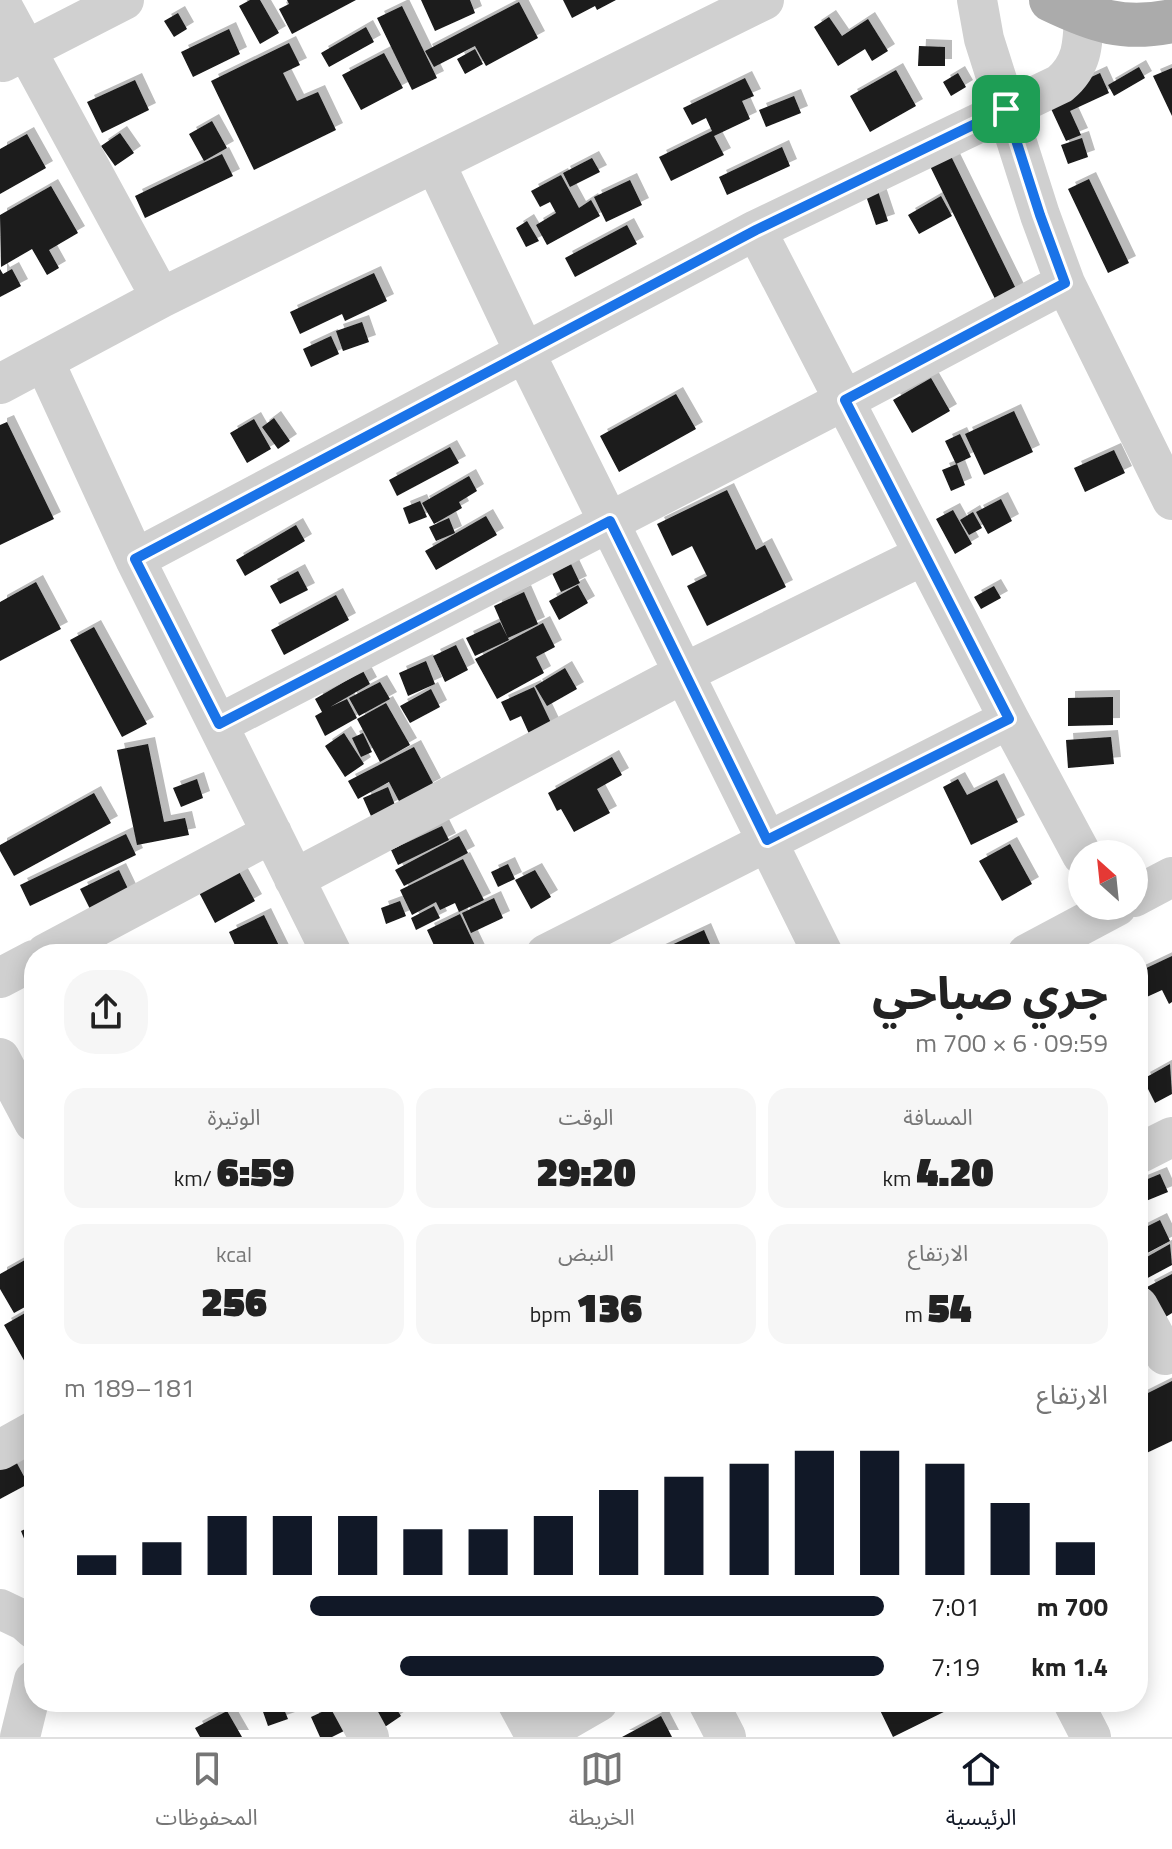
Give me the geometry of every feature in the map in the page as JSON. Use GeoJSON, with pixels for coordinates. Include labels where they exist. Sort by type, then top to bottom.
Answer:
{"type":"FeatureCollection","features":[{"type":"Feature","properties":{"kind":"main road"},"geometry":{"type":"LineString","coordinates":[[1068,8],[1099,21],[1131,25],[1172,21]]}},
{"type":"Feature","properties":{"kind":"street"},"geometry":{"type":"LineString","coordinates":[[12,57],[124,0]]}},
{"type":"Feature","properties":{"kind":"street"},"geometry":{"type":"LineString","coordinates":[[0,384],[161,298],[764,0]]}},
{"type":"Feature","properties":{"kind":"street"},"geometry":{"type":"LineString","coordinates":[[977,0],[984,39],[1065,283],[1172,500]]}},
{"type":"Feature","properties":{"kind":"street"},"geometry":{"type":"LineString","coordinates":[[0,2],[12,57],[161,298]]}},
{"type":"Feature","properties":{"kind":"street"},"geometry":{"type":"LineString","coordinates":[[135,559],[756,230],[1060,84],[1074,70],[1083,49],[1068,8]]}},
{"type":"Feature","properties":{"kind":"street"},"geometry":{"type":"LineString","coordinates":[[435,163],[524,351],[818,944]]}},
{"type":"Feature","properties":{"kind":"street"},"geometry":{"type":"LineString","coordinates":[[756,230],[1074,840]]}},
{"type":"Feature","properties":{"kind":"street"},"geometry":{"type":"LineString","coordinates":[[219,724],[1065,283]]}},
{"type":"Feature","properties":{"kind":"street"},"geometry":{"type":"LineString","coordinates":[[44,361],[135,559],[327,944]]}},
{"type":"Feature","properties":{"kind":"street"},"geometry":{"type":"LineString","coordinates":[[294,879],[684,673],[924,555]]}},
{"type":"Feature","properties":{"kind":"street"},"geometry":{"type":"LineString","coordinates":[[565,944],[1009,719]]}},
{"type":"Feature","properties":{"kind":"street"},"geometry":{"type":"LineString","coordinates":[[64,944],[272,833]]}},
{"type":"Feature","properties":{"kind":"street"},"geometry":{"type":"LineString","coordinates":[[1046,944],[1092,920]]}},
{"type":"Feature","properties":{"kind":"street"},"geometry":{"type":"LineString","coordinates":[[0,978],[24,965]]}},
{"type":"Feature","properties":{"kind":"street"},"geometry":{"type":"LineString","coordinates":[[0,1060],[24,1104]]}},
{"type":"Feature","properties":{"kind":"street"},"geometry":{"type":"LineString","coordinates":[[1148,1149],[1172,1137]]}},
{"type":"Feature","properties":{"kind":"street"},"geometry":{"type":"LineString","coordinates":[[1148,1332],[1158,1358]]}},
{"type":"Feature","properties":{"kind":"street"},"geometry":{"type":"LineString","coordinates":[[0,1450],[24,1437]]}},
{"type":"Feature","properties":{"kind":"street"},"geometry":{"type":"LineString","coordinates":[[0,1609],[24,1621]]}},
{"type":"Feature","properties":{"kind":"street"},"geometry":{"type":"LineString","coordinates":[[20,1737],[26,1712]]}},
{"type":"Feature","properties":{"kind":"street"},"geometry":{"type":"LineString","coordinates":[[355,1712],[369,1737]]}},
{"type":"Feature","properties":{"kind":"street"},"geometry":{"type":"LineString","coordinates":[[522,1712],[536,1737],[580,1712]]}},
{"type":"Feature","properties":{"kind":"street"},"geometry":{"type":"LineString","coordinates":[[713,1712],[726,1737]]}},
{"type":"Feature","properties":{"kind":"street"},"geometry":{"type":"LineString","coordinates":[[1078,1712],[1091,1737]]}},
{"type":"Feature","properties":{"kind":"building"},"geometry":{"type":"Polygon","coordinates":[[[250,0],[260,0],[279,33],[260,44],[239,6],[250,0]]]}},
{"type":"Feature","properties":{"kind":"building"},"geometry":{"type":"Polygon","coordinates":[[[287,0],[356,0],[292,34],[279,9],[289,4],[287,0]]]}},
{"type":"Feature","properties":{"kind":"building"},"geometry":{"type":"Polygon","coordinates":[[[421,0],[470,0],[475,13],[435,31],[421,0]]]}},
{"type":"Feature","properties":{"kind":"building"},"geometry":{"type":"Polygon","coordinates":[[[563,0],[616,0],[572,18],[563,0]]]}},
{"type":"Feature","properties":{"kind":"building"},"geometry":{"type":"Polygon","coordinates":[[[519,2],[538,38],[486,66],[475,46],[434,67],[425,51],[519,2]]]}},
{"type":"Feature","properties":{"kind":"building"},"geometry":{"type":"Polygon","coordinates":[[[402,6],[437,78],[412,90],[377,18],[402,6]]]}},
{"type":"Feature","properties":{"kind":"building"},"geometry":{"type":"Polygon","coordinates":[[[178,13],[187,29],[174,37],[164,21],[178,13]]]}},
{"type":"Feature","properties":{"kind":"building"},"geometry":{"type":"Polygon","coordinates":[[[829,17],[842,36],[868,19],[888,51],[872,61],[865,49],[838,66],[814,27],[829,17]]]}},
{"type":"Feature","properties":{"kind":"building"},"geometry":{"type":"Polygon","coordinates":[[[366,27],[374,42],[329,67],[321,53],[366,27]]]}},
{"type":"Feature","properties":{"kind":"building"},"geometry":{"type":"Polygon","coordinates":[[[229,29],[240,54],[193,77],[181,52],[229,29]]]}},
{"type":"Feature","properties":{"kind":"building"},"geometry":{"type":"Polygon","coordinates":[[[289,43],[300,65],[283,73],[297,101],[318,92],[336,130],[254,170],[211,81],[289,43]]]}},
{"type":"Feature","properties":{"kind":"building"},"geometry":{"type":"Polygon","coordinates":[[[919,46],[945,47],[945,66],[918,66],[919,46]]]}},
{"type":"Feature","properties":{"kind":"building"},"geometry":{"type":"Polygon","coordinates":[[[475,49],[483,64],[465,74],[457,59],[475,49]]]}},
{"type":"Feature","properties":{"kind":"building"},"geometry":{"type":"Polygon","coordinates":[[[384,53],[403,88],[361,110],[342,75],[384,53]]]}},
{"type":"Feature","properties":{"kind":"building"},"geometry":{"type":"Polygon","coordinates":[[[1139,67],[1145,78],[1114,96],[1108,85],[1139,67]]]}},
{"type":"Feature","properties":{"kind":"building"},"geometry":{"type":"Polygon","coordinates":[[[1172,68],[1172,116],[1153,76],[1172,68]]]}},
{"type":"Feature","properties":{"kind":"building"},"geometry":{"type":"Polygon","coordinates":[[[896,70],[916,106],[870,132],[850,96],[896,70]]]}},
{"type":"Feature","properties":{"kind":"building"},"geometry":{"type":"Polygon","coordinates":[[[958,73],[966,87],[951,96],[943,82],[958,73]]]}},
{"type":"Feature","properties":{"kind":"building"},"geometry":{"type":"Polygon","coordinates":[[[1100,73],[1109,93],[1070,111],[1081,135],[1066,141],[1046,98],[1100,73]]]}},
{"type":"Feature","properties":{"kind":"building"},"geometry":{"type":"Polygon","coordinates":[[[745,78],[754,96],[742,101],[750,119],[714,136],[724,155],[671,181],[659,157],[712,131],[706,118],[692,125],[683,108],[745,78]]]}},
{"type":"Feature","properties":{"kind":"building"},"geometry":{"type":"Polygon","coordinates":[[[135,80],[149,110],[102,133],[87,102],[135,80]]]}},
{"type":"Feature","properties":{"kind":"building"},"geometry":{"type":"Polygon","coordinates":[[[794,96],[801,113],[766,127],[759,110],[794,96]]]}},
{"type":"Feature","properties":{"kind":"building"},"geometry":{"type":"Polygon","coordinates":[[[212,121],[227,148],[204,161],[189,134],[212,121]]]}},
{"type":"Feature","properties":{"kind":"building"},"geometry":{"type":"Polygon","coordinates":[[[120,133],[134,153],[115,166],[101,146],[120,133]]]}},
{"type":"Feature","properties":{"kind":"building"},"geometry":{"type":"Polygon","coordinates":[[[27,134],[46,168],[0,194],[0,149],[27,134]]]}},
{"type":"Feature","properties":{"kind":"building"},"geometry":{"type":"Polygon","coordinates":[[[1082,138],[1088,157],[1068,164],[1061,145],[1082,138]]]}},
{"type":"Feature","properties":{"kind":"building"},"geometry":{"type":"Polygon","coordinates":[[[782,147],[790,166],[727,195],[719,177],[782,147]]]}},
{"type":"Feature","properties":{"kind":"building"},"geometry":{"type":"Polygon","coordinates":[[[947,148],[1020,297],[999,307],[926,158],[947,148]]]}},
{"type":"Feature","properties":{"kind":"building"},"geometry":{"type":"Polygon","coordinates":[[[222,154],[233,176],[145,218],[135,196],[222,154]]]}},
{"type":"Feature","properties":{"kind":"building"},"geometry":{"type":"Polygon","coordinates":[[[592,158],[600,172],[570,187],[563,173],[592,158]]]}},
{"type":"Feature","properties":{"kind":"building"},"geometry":{"type":"Polygon","coordinates":[[[561,175],[579,208],[591,200],[600,216],[547,245],[536,225],[556,213],[550,202],[540,207],[531,191],[561,175]]]}},
{"type":"Feature","properties":{"kind":"building"},"geometry":{"type":"Polygon","coordinates":[[[1089,179],[1129,263],[1108,273],[1068,189],[1089,179]]]}},
{"type":"Feature","properties":{"kind":"building"},"geometry":{"type":"Polygon","coordinates":[[[630,180],[642,205],[606,222],[594,197],[630,180]]]}},
{"type":"Feature","properties":{"kind":"building"},"geometry":{"type":"Polygon","coordinates":[[[51,186],[78,233],[49,250],[59,268],[47,275],[32,249],[1,267],[0,215],[51,186]]]}},
{"type":"Feature","properties":{"kind":"building"},"geometry":{"type":"Polygon","coordinates":[[[877,188],[888,221],[876,225],[865,193],[877,188]]]}},
{"type":"Feature","properties":{"kind":"building"},"geometry":{"type":"Polygon","coordinates":[[[941,196],[952,216],[919,234],[908,215],[941,196]]]}},
{"type":"Feature","properties":{"kind":"building"},"geometry":{"type":"Polygon","coordinates":[[[527,221],[539,241],[526,247],[516,228],[527,221]]]}},
{"type":"Feature","properties":{"kind":"building"},"geometry":{"type":"Polygon","coordinates":[[[627,225],[637,244],[575,277],[565,258],[627,225]]]}},
{"type":"Feature","properties":{"kind":"building"},"geometry":{"type":"Polygon","coordinates":[[[0,269],[3,274],[12,269],[21,286],[0,297],[0,269]]]}},
{"type":"Feature","properties":{"kind":"building"},"geometry":{"type":"Polygon","coordinates":[[[374,273],[387,301],[345,321],[342,314],[300,334],[290,312],[374,273]]]}},
{"type":"Feature","properties":{"kind":"building"},"geometry":{"type":"Polygon","coordinates":[[[362,322],[369,342],[343,351],[336,331],[362,322]]]}},
{"type":"Feature","properties":{"kind":"building"},"geometry":{"type":"Polygon","coordinates":[[[331,336],[339,354],[311,367],[303,349],[331,336]]]}},
{"type":"Feature","properties":{"kind":"building"},"geometry":{"type":"Polygon","coordinates":[[[931,378],[950,411],[912,433],[893,400],[931,378]]]}},
{"type":"Feature","properties":{"kind":"building"},"geometry":{"type":"Polygon","coordinates":[[[676,394],[696,429],[619,472],[600,436],[676,394]]]}},
{"type":"Feature","properties":{"kind":"building"},"geometry":{"type":"Polygon","coordinates":[[[1014,411],[1033,452],[984,475],[965,434],[1014,411]]]}},
{"type":"Feature","properties":{"kind":"building"},"geometry":{"type":"Polygon","coordinates":[[[274,418],[290,441],[278,449],[262,427],[274,418]]]}},
{"type":"Feature","properties":{"kind":"building"},"geometry":{"type":"Polygon","coordinates":[[[254,419],[271,449],[247,463],[230,433],[254,419]]]}},
{"type":"Feature","properties":{"kind":"building"},"geometry":{"type":"Polygon","coordinates":[[[7,422],[54,519],[0,545],[0,425],[7,422]]]}},
{"type":"Feature","properties":{"kind":"building"},"geometry":{"type":"Polygon","coordinates":[[[960,434],[971,457],[956,464],[945,441],[960,434]]]}},
{"type":"Feature","properties":{"kind":"building"},"geometry":{"type":"Polygon","coordinates":[[[450,447],[459,463],[397,496],[389,480],[450,447]]]}},
{"type":"Feature","properties":{"kind":"building"},"geometry":{"type":"Polygon","coordinates":[[[1114,450],[1125,473],[1085,492],[1074,468],[1114,450]]]}},
{"type":"Feature","properties":{"kind":"building"},"geometry":{"type":"Polygon","coordinates":[[[957,464],[965,485],[951,491],[942,470],[957,464]]]}},
{"type":"Feature","properties":{"kind":"building"},"geometry":{"type":"Polygon","coordinates":[[[469,476],[477,491],[459,502],[462,508],[434,524],[422,503],[469,476]]]}},
{"type":"Feature","properties":{"kind":"building"},"geometry":{"type":"Polygon","coordinates":[[[727,490],[756,550],[765,545],[786,587],[707,626],[687,586],[707,576],[692,546],[672,556],[657,524],[727,490]]]}},
{"type":"Feature","properties":{"kind":"building"},"geometry":{"type":"Polygon","coordinates":[[[1001,499],[1012,521],[988,534],[976,512],[1001,499]]]}},
{"type":"Feature","properties":{"kind":"building"},"geometry":{"type":"Polygon","coordinates":[[[420,501],[427,517],[409,524],[403,508],[420,501]]]}},
{"type":"Feature","properties":{"kind":"building"},"geometry":{"type":"Polygon","coordinates":[[[953,510],[972,544],[955,554],[936,519],[953,510]]]}},
{"type":"Feature","properties":{"kind":"building"},"geometry":{"type":"Polygon","coordinates":[[[973,512],[982,528],[969,535],[960,520],[973,512]]]}},
{"type":"Feature","properties":{"kind":"building"},"geometry":{"type":"Polygon","coordinates":[[[486,516],[497,535],[436,570],[425,551],[486,516]]]}},
{"type":"Feature","properties":{"kind":"building"},"geometry":{"type":"Polygon","coordinates":[[[449,518],[455,533],[436,541],[429,527],[449,518]]]}},
{"type":"Feature","properties":{"kind":"building"},"geometry":{"type":"Polygon","coordinates":[[[296,525],[305,541],[245,576],[236,560],[296,525]]]}},
{"type":"Feature","properties":{"kind":"building"},"geometry":{"type":"Polygon","coordinates":[[[571,564],[580,583],[561,592],[552,573],[571,564]]]}},
{"type":"Feature","properties":{"kind":"building"},"geometry":{"type":"Polygon","coordinates":[[[298,571],[308,590],[280,604],[270,586],[298,571]]]}},
{"type":"Feature","properties":{"kind":"building"},"geometry":{"type":"Polygon","coordinates":[[[36,582],[61,629],[0,661],[0,602],[36,582]]]}},
{"type":"Feature","properties":{"kind":"building"},"geometry":{"type":"Polygon","coordinates":[[[578,585],[588,603],[559,620],[549,601],[578,585]]]}},
{"type":"Feature","properties":{"kind":"building"},"geometry":{"type":"Polygon","coordinates":[[[994,586],[1001,598],[981,609],[974,597],[994,586]]]}},
{"type":"Feature","properties":{"kind":"building"},"geometry":{"type":"Polygon","coordinates":[[[524,592],[538,624],[508,638],[494,606],[524,592]]]}},
{"type":"Feature","properties":{"kind":"building"},"geometry":{"type":"Polygon","coordinates":[[[336,595],[349,620],[284,655],[271,630],[336,595]]]}},
{"type":"Feature","properties":{"kind":"building"},"geometry":{"type":"Polygon","coordinates":[[[500,622],[509,640],[475,656],[466,638],[500,622]]]}},
{"type":"Feature","properties":{"kind":"building"},"geometry":{"type":"Polygon","coordinates":[[[543,623],[555,647],[536,657],[544,673],[497,699],[475,659],[543,623]]]}},
{"type":"Feature","properties":{"kind":"building"},"geometry":{"type":"Polygon","coordinates":[[[94,627],[147,724],[122,737],[70,640],[94,627]]]}},
{"type":"Feature","properties":{"kind":"building"},"geometry":{"type":"Polygon","coordinates":[[[456,645],[468,670],[445,682],[433,656],[456,645]]]}},
{"type":"Feature","properties":{"kind":"building"},"geometry":{"type":"Polygon","coordinates":[[[426,661],[435,684],[408,696],[399,673],[426,661]]]}},
{"type":"Feature","properties":{"kind":"building"},"geometry":{"type":"Polygon","coordinates":[[[565,668],[577,689],[547,706],[535,686],[565,668]]]}},
{"type":"Feature","properties":{"kind":"building"},"geometry":{"type":"Polygon","coordinates":[[[363,671],[370,684],[330,707],[347,699],[357,718],[325,736],[315,716],[322,712],[315,699],[363,671]]]}},
{"type":"Feature","properties":{"kind":"building"},"geometry":{"type":"Polygon","coordinates":[[[380,682],[390,699],[359,716],[349,698],[380,682]]]}},
{"type":"Feature","properties":{"kind":"building"},"geometry":{"type":"Polygon","coordinates":[[[534,687],[552,725],[530,736],[521,716],[510,721],[501,702],[534,687]]]}},
{"type":"Feature","properties":{"kind":"building"},"geometry":{"type":"Polygon","coordinates":[[[431,689],[440,707],[410,723],[400,706],[431,689]]]}},
{"type":"Feature","properties":{"kind":"building"},"geometry":{"type":"Polygon","coordinates":[[[1113,697],[1113,725],[1068,726],[1068,698],[1113,697]]]}},
{"type":"Feature","properties":{"kind":"building"},"geometry":{"type":"Polygon","coordinates":[[[386,703],[410,745],[380,762],[357,719],[386,703]]]}},
{"type":"Feature","properties":{"kind":"building"},"geometry":{"type":"Polygon","coordinates":[[[344,733],[364,764],[345,777],[325,746],[344,733]]]}},
{"type":"Feature","properties":{"kind":"building"},"geometry":{"type":"Polygon","coordinates":[[[363,733],[372,752],[361,757],[352,738],[363,733]]]}},
{"type":"Feature","properties":{"kind":"building"},"geometry":{"type":"Polygon","coordinates":[[[1111,737],[1114,764],[1068,768],[1066,740],[1111,737]]]}},
{"type":"Feature","properties":{"kind":"building"},"geometry":{"type":"Polygon","coordinates":[[[148,744],[164,822],[185,818],[189,835],[137,845],[117,750],[148,744]]]}},
{"type":"Feature","properties":{"kind":"building"},"geometry":{"type":"Polygon","coordinates":[[[414,747],[434,785],[400,803],[389,782],[358,799],[348,781],[414,747]]]}},
{"type":"Feature","properties":{"kind":"building"},"geometry":{"type":"Polygon","coordinates":[[[612,757],[622,775],[597,789],[610,813],[574,832],[561,809],[557,811],[548,793],[612,757]]]}},
{"type":"Feature","properties":{"kind":"building"},"geometry":{"type":"Polygon","coordinates":[[[197,779],[203,798],[181,807],[173,788],[197,779]]]}},
{"type":"Feature","properties":{"kind":"building"},"geometry":{"type":"Polygon","coordinates":[[[958,779],[967,795],[997,780],[1018,822],[971,845],[943,787],[958,779]]]}},
{"type":"Feature","properties":{"kind":"building"},"geometry":{"type":"Polygon","coordinates":[[[388,787],[395,805],[371,816],[363,798],[388,787]]]}},
{"type":"Feature","properties":{"kind":"building"},"geometry":{"type":"Polygon","coordinates":[[[94,793],[111,823],[14,876],[0,851],[0,845],[94,793]]]}},
{"type":"Feature","properties":{"kind":"building"},"geometry":{"type":"Polygon","coordinates":[[[442,826],[449,840],[398,865],[391,850],[442,826]]]}},
{"type":"Feature","properties":{"kind":"building"},"geometry":{"type":"Polygon","coordinates":[[[126,834],[136,855],[30,906],[20,885],[126,834]]]}},
{"type":"Feature","properties":{"kind":"building"},"geometry":{"type":"Polygon","coordinates":[[[459,836],[468,853],[404,886],[395,870],[459,836]]]}},
{"type":"Feature","properties":{"kind":"building"},"geometry":{"type":"Polygon","coordinates":[[[1010,844],[1032,884],[1002,901],[979,861],[1010,844]]]}},
{"type":"Feature","properties":{"kind":"building"},"geometry":{"type":"Polygon","coordinates":[[[232,859],[255,901],[215,923],[193,881],[232,859]]]}},
{"type":"Feature","properties":{"kind":"building"},"geometry":{"type":"Polygon","coordinates":[[[463,859],[484,900],[459,912],[455,903],[440,910],[436,902],[412,915],[400,890],[463,859]]]}},
{"type":"Feature","properties":{"kind":"building"},"geometry":{"type":"Polygon","coordinates":[[[508,864],[515,879],[498,887],[491,872],[508,864]]]}},
{"type":"Feature","properties":{"kind":"building"},"geometry":{"type":"Polygon","coordinates":[[[119,870],[130,893],[91,911],[80,889],[119,870]]]}},
{"type":"Feature","properties":{"kind":"building"},"geometry":{"type":"Polygon","coordinates":[[[535,870],[551,897],[531,909],[515,880],[535,870]]]}},
{"type":"Feature","properties":{"kind":"building"},"geometry":{"type":"Polygon","coordinates":[[[494,898],[503,918],[471,933],[462,913],[494,898]]]}},
{"type":"Feature","properties":{"kind":"building"},"geometry":{"type":"Polygon","coordinates":[[[400,901],[406,916],[386,924],[381,908],[400,901]]]}},
{"type":"Feature","properties":{"kind":"building"},"geometry":{"type":"Polygon","coordinates":[[[434,906],[440,918],[416,930],[411,918],[434,906]]]}},
{"type":"Feature","properties":{"kind":"building"},"geometry":{"type":"Polygon","coordinates":[[[460,914],[474,944],[433,944],[427,930],[460,914]]]}},
{"type":"Feature","properties":{"kind":"building"},"geometry":{"type":"Polygon","coordinates":[[[264,915],[278,944],[234,944],[229,932],[264,915]]]}},
{"type":"Feature","properties":{"kind":"building"},"geometry":{"type":"Polygon","coordinates":[[[704,930],[710,944],[674,944],[704,930]]]}},
{"type":"Feature","properties":{"kind":"building"},"geometry":{"type":"Polygon","coordinates":[[[1172,956],[1172,1002],[1169,1004],[1162,990],[1148,996],[1148,967],[1172,956]]]}},
{"type":"Feature","properties":{"kind":"building"},"geometry":{"type":"Polygon","coordinates":[[[1170,1064],[1172,1094],[1155,1103],[1148,1089],[1148,1076],[1170,1064]]]}},
{"type":"Feature","properties":{"kind":"building"},"geometry":{"type":"Polygon","coordinates":[[[1160,1174],[1168,1192],[1148,1200],[1148,1179],[1160,1174]]]}},
{"type":"Feature","properties":{"kind":"building"},"geometry":{"type":"Polygon","coordinates":[[[1160,1220],[1170,1241],[1148,1253],[1148,1226],[1160,1220]]]}},
{"type":"Feature","properties":{"kind":"building"},"geometry":{"type":"Polygon","coordinates":[[[1170,1244],[1172,1265],[1148,1278],[1148,1256],[1170,1244]]]}},
{"type":"Feature","properties":{"kind":"building"},"geometry":{"type":"Polygon","coordinates":[[[24,1261],[24,1308],[14,1313],[0,1289],[0,1274],[24,1261]]]}},
{"type":"Feature","properties":{"kind":"building"},"geometry":{"type":"Polygon","coordinates":[[[1172,1274],[1172,1313],[1164,1318],[1148,1286],[1172,1274]]]}},
{"type":"Feature","properties":{"kind":"building"},"geometry":{"type":"Polygon","coordinates":[[[24,1314],[24,1360],[4,1325],[24,1314]]]}},
{"type":"Feature","properties":{"kind":"building"},"geometry":{"type":"Polygon","coordinates":[[[1172,1381],[1172,1441],[1148,1452],[1148,1393],[1172,1381]]]}},
{"type":"Feature","properties":{"kind":"building"},"geometry":{"type":"Polygon","coordinates":[[[12,1454],[24,1476],[24,1486],[0,1499],[0,1461],[12,1454]]]}},
{"type":"Feature","properties":{"kind":"building"},"geometry":{"type":"Polygon","coordinates":[[[228,1712],[242,1737],[200,1737],[195,1728],[228,1712]]]}},
{"type":"Feature","properties":{"kind":"building"},"geometry":{"type":"Polygon","coordinates":[[[263,1712],[285,1712],[288,1719],[268,1726],[263,1712]]]}},
{"type":"Feature","properties":{"kind":"building"},"geometry":{"type":"Polygon","coordinates":[[[322,1712],[343,1712],[350,1728],[332,1737],[320,1737],[311,1717],[322,1712]]]}},
{"type":"Feature","properties":{"kind":"building"},"geometry":{"type":"Polygon","coordinates":[[[362,1712],[398,1712],[401,1716],[376,1733],[362,1712]]]}},
{"type":"Feature","properties":{"kind":"building"},"geometry":{"type":"Polygon","coordinates":[[[881,1712],[944,1712],[893,1737],[881,1712]]]}},
{"type":"Feature","properties":{"kind":"building"},"geometry":{"type":"Polygon","coordinates":[[[661,1716],[672,1737],[622,1737],[661,1716]]]}},
{"type":"Feature","properties":{"kind":"route"},"geometry":{"type":"LineString","coordinates":[[1006,109],[1065,283],[845,400],[1009,719],[767,840],[610,521],[219,724],[135,559],[756,230],[1006,109]]}}]}
